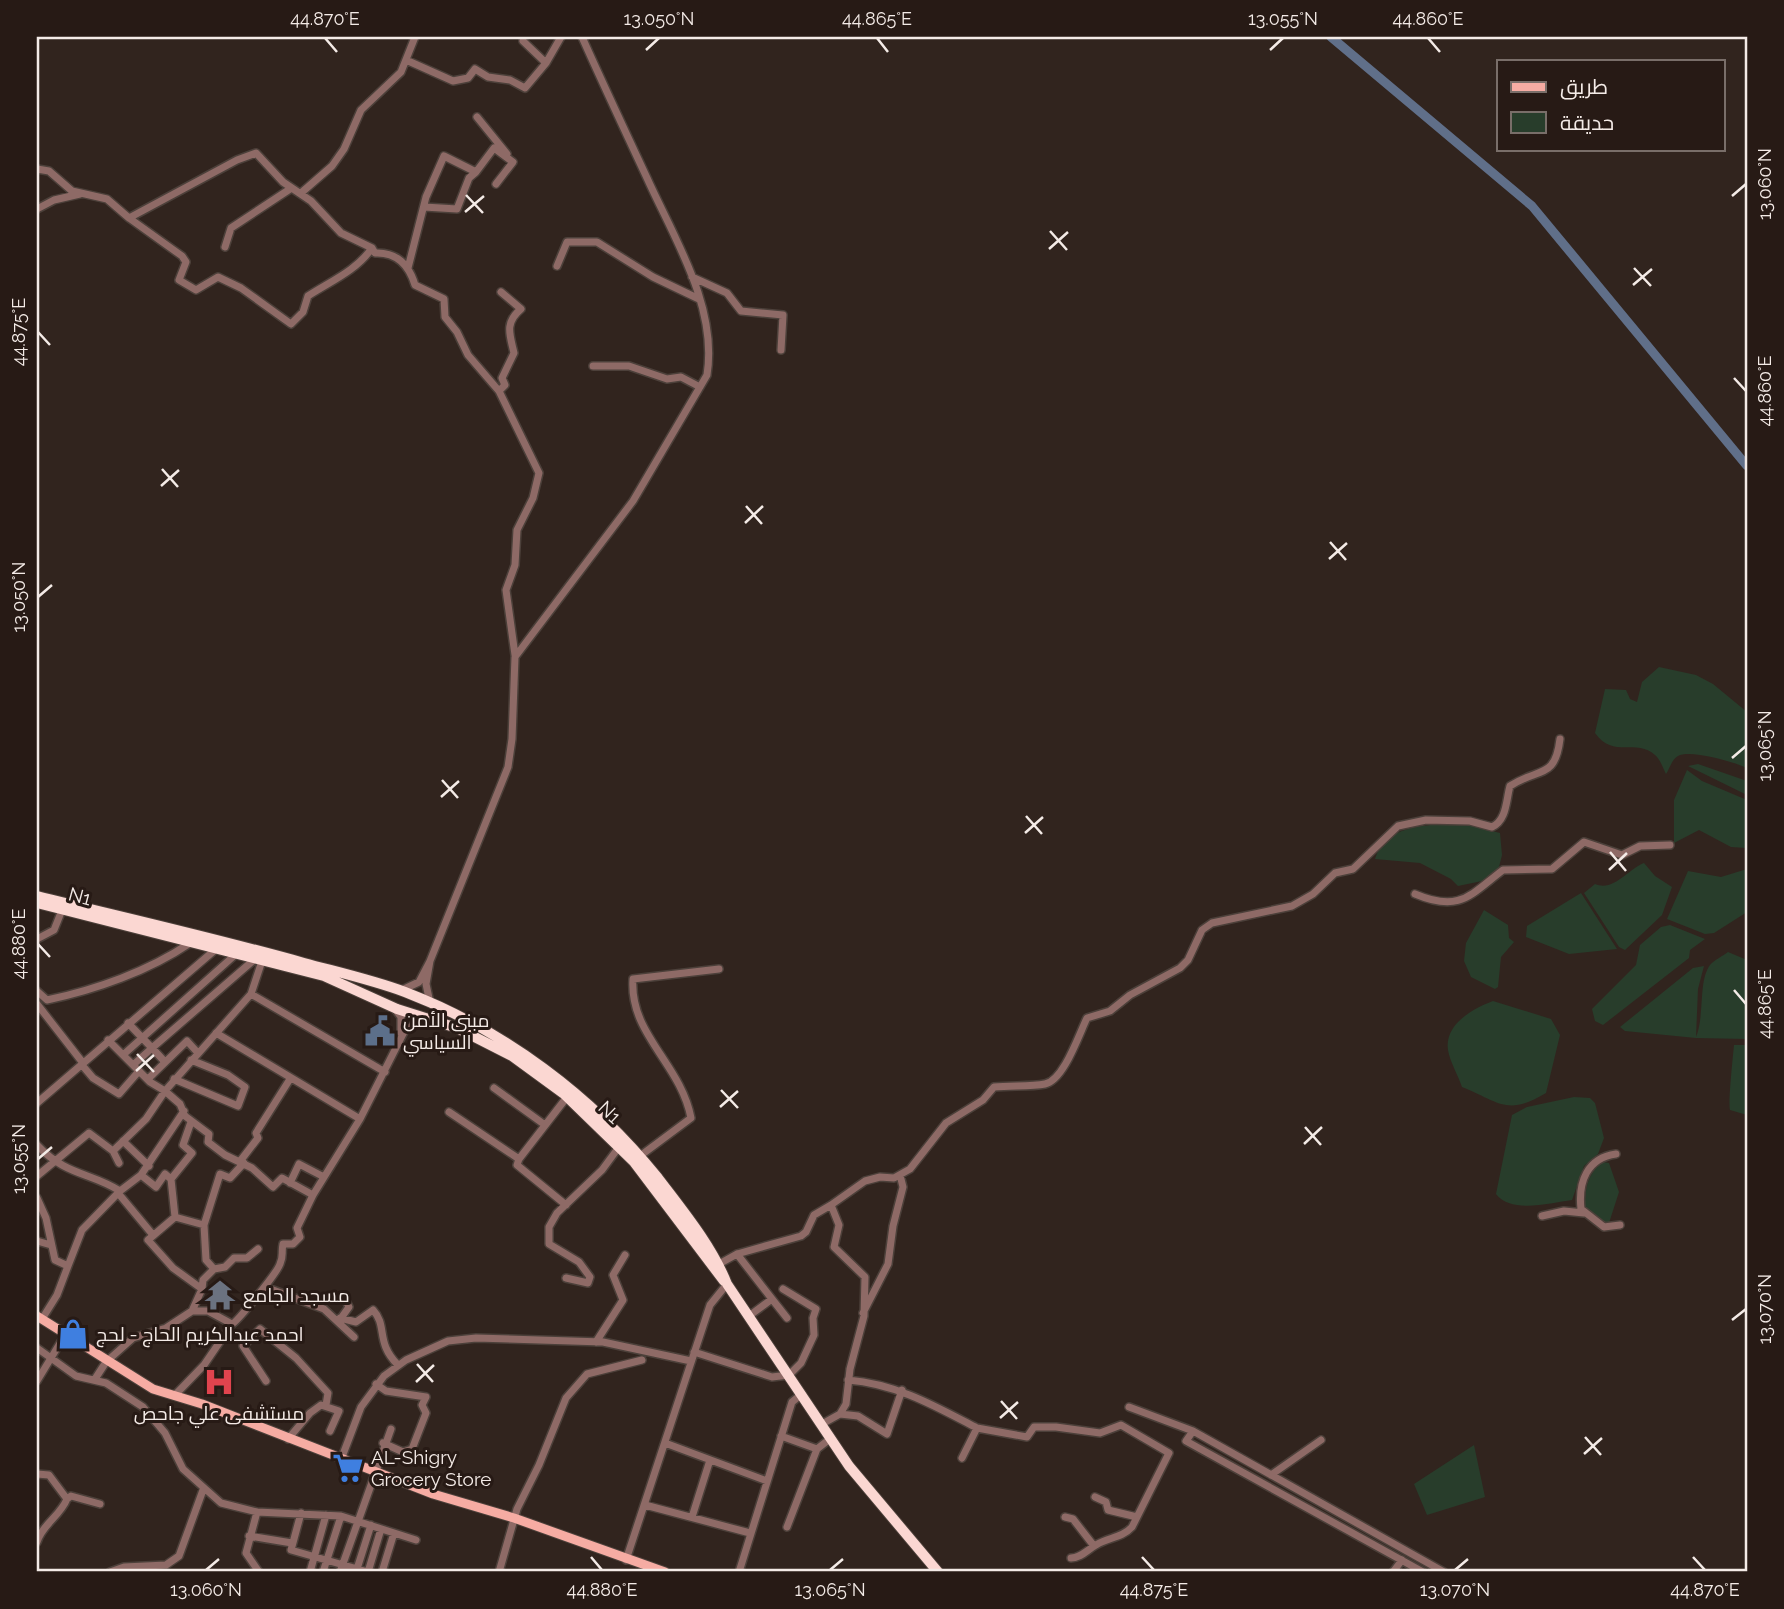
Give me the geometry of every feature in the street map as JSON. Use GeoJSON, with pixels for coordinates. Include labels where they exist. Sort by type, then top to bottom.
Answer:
{"type":"FeatureCollection","features":[{"type":"Feature","properties":{"kind":"highway","name":"N1"},"geometry":{"type":"LineString","coordinates":[[37,896],[264,952],[401,991],[495,1035],[539,1065],[593,1108],[640,1156],[719,1264],[727,1284]]}},
{"type":"Feature","properties":{"kind":"highway","name":"N1"},"geometry":{"type":"LineString","coordinates":[[37,904],[324,976],[394,1008],[457,1028],[512,1056],[567,1097],[620,1147],[727,1284],[878,1504],[938,1572]]}},
{"type":"Feature","properties":{"kind":"highway"},"geometry":{"type":"LineString","coordinates":[[394,1008],[391,996],[401,991]]}},
{"type":"Feature","properties":{"kind":"highway"},"geometry":{"type":"LineString","coordinates":[[424,1019],[435,1015],[435,1009],[430,1003]]}},
{"type":"Feature","properties":{"kind":"main road"},"geometry":{"type":"LineString","coordinates":[[39,1318],[149,1387],[342,1457],[433,1494],[514,1518],[665,1572]]}},
{"type":"Feature","properties":{"kind":"street"},"geometry":{"type":"LineString","coordinates":[[301,193],[332,166],[344,149],[361,110],[401,72],[415,37]]}},
{"type":"Feature","properties":{"kind":"street"},"geometry":{"type":"LineString","coordinates":[[406,60],[453,81],[468,78],[475,69],[488,77],[510,80],[525,88],[546,63],[561,37]]}},
{"type":"Feature","properties":{"kind":"street"},"geometry":{"type":"LineString","coordinates":[[515,657],[633,501],[700,387],[710,357],[692,277],[582,37]]}},
{"type":"Feature","properties":{"kind":"street"},"geometry":{"type":"LineString","coordinates":[[523,41],[546,63]]}},
{"type":"Feature","properties":{"kind":"street"},"geometry":{"type":"LineString","coordinates":[[477,117],[512,160]]}},
{"type":"Feature","properties":{"kind":"street"},"geometry":{"type":"LineString","coordinates":[[424,207],[457,209],[470,178],[494,148],[512,160]]}},
{"type":"Feature","properties":{"kind":"street"},"geometry":{"type":"LineString","coordinates":[[129,218],[237,160],[256,153],[290,189],[301,193],[341,233],[372,248],[375,253],[391,255],[408,268],[415,285],[443,299],[444,317],[457,332],[468,355],[499,391],[539,473],[533,498],[517,530],[515,565],[506,590],[515,657],[508,767],[430,961],[419,982],[401,991]]}},
{"type":"Feature","properties":{"kind":"street"},"geometry":{"type":"LineString","coordinates":[[408,268],[424,207],[444,156],[476,172]]}},
{"type":"Feature","properties":{"kind":"street"},"geometry":{"type":"LineString","coordinates":[[496,184],[512,160]]}},
{"type":"Feature","properties":{"kind":"street"},"geometry":{"type":"LineString","coordinates":[[37,169],[48,171],[72,191],[107,199],[182,256],[186,262],[179,279],[184,285],[196,290],[215,273],[291,324],[303,312],[308,296],[346,273],[372,248]]}},
{"type":"Feature","properties":{"kind":"street"},"geometry":{"type":"LineString","coordinates":[[225,247],[231,228],[290,189]]}},
{"type":"Feature","properties":{"kind":"street"},"geometry":{"type":"LineString","coordinates":[[37,209],[54,200],[81,194]]}},
{"type":"Feature","properties":{"kind":"street"},"geometry":{"type":"LineString","coordinates":[[557,266],[567,242],[597,242],[653,277],[699,299]]}},
{"type":"Feature","properties":{"kind":"street"},"geometry":{"type":"LineString","coordinates":[[692,277],[727,293],[741,311],[783,315],[781,350]]}},
{"type":"Feature","properties":{"kind":"street"},"geometry":{"type":"LineString","coordinates":[[499,391],[505,385],[502,378],[514,353],[508,335],[510,323],[521,309],[501,292]]}},
{"type":"Feature","properties":{"kind":"street"},"geometry":{"type":"LineString","coordinates":[[593,366],[629,366],[667,379],[681,377],[700,387]]}},
{"type":"Feature","properties":{"kind":"street"},"geometry":{"type":"LineString","coordinates":[[719,1264],[737,1254],[801,1236],[814,1215],[865,1181],[900,1175],[925,1154],[946,1123],[983,1100],[994,1087],[1048,1084],[1057,1076],[1075,1047],[1087,1018],[1110,1011],[1130,995],[1180,968],[1188,960],[1202,930],[1212,923],[1292,906],[1313,894],[1335,873],[1353,869],[1398,827],[1426,820],[1470,821],[1492,827],[1498,824],[1503,819],[1510,786],[1522,778],[1550,769],[1560,752],[1560,739]]}},
{"type":"Feature","properties":{"kind":"street"},"geometry":{"type":"LineString","coordinates":[[1415,894],[1444,903],[1457,903],[1477,892],[1503,870],[1552,869],[1584,842],[1622,855],[1640,846],[1670,845]]}},
{"type":"Feature","properties":{"kind":"street"},"geometry":{"type":"LineString","coordinates":[[37,939],[54,930],[62,910]]}},
{"type":"Feature","properties":{"kind":"street"},"geometry":{"type":"LineString","coordinates":[[37,991],[47,1000],[81,991],[159,961],[190,943]]}},
{"type":"Feature","properties":{"kind":"street"},"geometry":{"type":"LineString","coordinates":[[37,1103],[216,950]]}},
{"type":"Feature","properties":{"kind":"street"},"geometry":{"type":"LineString","coordinates":[[123,1055],[236,954]]}},
{"type":"Feature","properties":{"kind":"street"},"geometry":{"type":"LineString","coordinates":[[113,1151],[146,1119],[174,1079],[251,994],[260,975],[259,960]]}},
{"type":"Feature","properties":{"kind":"street"},"geometry":{"type":"LineString","coordinates":[[133,1065],[259,960]]}},
{"type":"Feature","properties":{"kind":"street"},"geometry":{"type":"LineString","coordinates":[[430,961],[426,984],[430,1003]]}},
{"type":"Feature","properties":{"kind":"street"},"geometry":{"type":"LineString","coordinates":[[640,1156],[691,1118],[688,1101],[671,1066],[645,1033],[632,992],[633,979],[719,969]]}},
{"type":"Feature","properties":{"kind":"street"},"geometry":{"type":"LineString","coordinates":[[251,994],[385,1072]]}},
{"type":"Feature","properties":{"kind":"street"},"geometry":{"type":"LineString","coordinates":[[37,1004],[93,1078],[119,1094],[139,1071]]}},
{"type":"Feature","properties":{"kind":"street"},"geometry":{"type":"LineString","coordinates":[[394,1008],[401,1022],[398,1048]]}},
{"type":"Feature","properties":{"kind":"street"},"geometry":{"type":"LineString","coordinates":[[175,1395],[204,1365],[249,1302],[265,1287],[279,1267],[283,1244],[293,1244],[300,1237],[297,1228],[313,1195],[360,1119],[405,1030],[424,1019]]}},
{"type":"Feature","properties":{"kind":"street"},"geometry":{"type":"LineString","coordinates":[[128,1023],[165,1062]]}},
{"type":"Feature","properties":{"kind":"street"},"geometry":{"type":"LineString","coordinates":[[216,1032],[360,1119]]}},
{"type":"Feature","properties":{"kind":"street"},"geometry":{"type":"LineString","coordinates":[[108,1040],[185,1110],[185,1116],[209,1134],[208,1142],[218,1150],[243,1161],[273,1187],[282,1178],[313,1195]]}},
{"type":"Feature","properties":{"kind":"street"},"geometry":{"type":"LineString","coordinates":[[148,1079],[187,1041],[198,1053]]}},
{"type":"Feature","properties":{"kind":"street"},"geometry":{"type":"LineString","coordinates":[[174,1079],[238,1107],[245,1087],[228,1075],[191,1060]]}},
{"type":"Feature","properties":{"kind":"street"},"geometry":{"type":"LineString","coordinates":[[214,1269],[206,1260],[204,1225],[220,1174],[230,1178],[243,1161],[258,1139],[256,1133],[260,1123],[290,1079]]}},
{"type":"Feature","properties":{"kind":"street"},"geometry":{"type":"LineString","coordinates":[[494,1088],[545,1125]]}},
{"type":"Feature","properties":{"kind":"street"},"geometry":{"type":"LineString","coordinates":[[566,1205],[517,1165],[519,1158],[567,1097]]}},
{"type":"Feature","properties":{"kind":"street"},"geometry":{"type":"LineString","coordinates":[[39,1318],[57,1295],[82,1230],[149,1166],[185,1110]]}},
{"type":"Feature","properties":{"kind":"street"},"geometry":{"type":"LineString","coordinates":[[449,1112],[519,1158]]}},
{"type":"Feature","properties":{"kind":"street"},"geometry":{"type":"LineString","coordinates":[[171,1179],[192,1153],[183,1145],[191,1122]]}},
{"type":"Feature","properties":{"kind":"street"},"geometry":{"type":"LineString","coordinates":[[37,1176],[89,1133],[113,1151],[119,1163]]}},
{"type":"Feature","properties":{"kind":"street"},"geometry":{"type":"LineString","coordinates":[[123,1142],[149,1166]]}},
{"type":"Feature","properties":{"kind":"street"},"geometry":{"type":"LineString","coordinates":[[37,1145],[54,1161],[73,1173],[108,1183],[119,1192],[153,1236]]}},
{"type":"Feature","properties":{"kind":"street"},"geometry":{"type":"LineString","coordinates":[[566,1278],[588,1283],[590,1277],[579,1262],[549,1244],[549,1227],[620,1147]]}},
{"type":"Feature","properties":{"kind":"street"},"geometry":{"type":"LineString","coordinates":[[1585,1213],[1580,1201],[1586,1174],[1602,1156],[1616,1154]]}},
{"type":"Feature","properties":{"kind":"street"},"geometry":{"type":"LineString","coordinates":[[290,1183],[299,1164],[324,1177]]}},
{"type":"Feature","properties":{"kind":"street"},"geometry":{"type":"LineString","coordinates":[[141,1175],[156,1187],[165,1174],[171,1179],[175,1217]]}},
{"type":"Feature","properties":{"kind":"street"},"geometry":{"type":"LineString","coordinates":[[863,1314],[888,1264],[893,1226],[903,1187],[900,1175]]}},
{"type":"Feature","properties":{"kind":"street"},"geometry":{"type":"LineString","coordinates":[[37,1198],[46,1218],[55,1260],[68,1266]]}},
{"type":"Feature","properties":{"kind":"street"},"geometry":{"type":"LineString","coordinates":[[822,1424],[840,1414],[846,1404],[848,1380],[863,1314],[865,1277],[834,1247],[839,1225],[831,1205]]}},
{"type":"Feature","properties":{"kind":"street"},"geometry":{"type":"LineString","coordinates":[[1542,1216],[1564,1211],[1585,1213],[1604,1227],[1620,1225]]}},
{"type":"Feature","properties":{"kind":"street"},"geometry":{"type":"LineString","coordinates":[[175,1217],[204,1225]]}},
{"type":"Feature","properties":{"kind":"street"},"geometry":{"type":"LineString","coordinates":[[175,1217],[148,1240],[162,1257],[202,1289]]}},
{"type":"Feature","properties":{"kind":"street"},"geometry":{"type":"LineString","coordinates":[[37,1241],[51,1245]]}},
{"type":"Feature","properties":{"kind":"street"},"geometry":{"type":"LineString","coordinates":[[95,1379],[106,1362],[133,1338],[158,1332],[182,1320],[192,1311],[203,1280],[214,1269],[225,1267],[234,1258],[247,1258],[258,1249]]}},
{"type":"Feature","properties":{"kind":"street"},"geometry":{"type":"LineString","coordinates":[[737,1254],[787,1318]]}},
{"type":"Feature","properties":{"kind":"street"},"geometry":{"type":"LineString","coordinates":[[596,1342],[623,1300],[613,1275],[625,1255]]}},
{"type":"Feature","properties":{"kind":"street"},"geometry":{"type":"LineString","coordinates":[[626,1560],[710,1305],[727,1284]]}},
{"type":"Feature","properties":{"kind":"street"},"geometry":{"type":"LineString","coordinates":[[265,1287],[317,1306],[339,1320],[354,1337]]}},
{"type":"Feature","properties":{"kind":"street"},"geometry":{"type":"LineString","coordinates":[[694,1352],[772,1377],[789,1375],[801,1363],[814,1335],[813,1318],[816,1309],[783,1289]]}},
{"type":"Feature","properties":{"kind":"street"},"geometry":{"type":"LineString","coordinates":[[749,1316],[772,1299]]}},
{"type":"Feature","properties":{"kind":"street"},"geometry":{"type":"LineString","coordinates":[[339,1320],[349,1307],[346,1301]]}},
{"type":"Feature","properties":{"kind":"street"},"geometry":{"type":"LineString","coordinates":[[339,1320],[356,1322],[373,1310],[378,1315],[385,1352],[398,1365]]}},
{"type":"Feature","properties":{"kind":"street"},"geometry":{"type":"LineString","coordinates":[[192,1311],[208,1311],[232,1324]]}},
{"type":"Feature","properties":{"kind":"street"},"geometry":{"type":"LineString","coordinates":[[267,1381],[243,1346],[260,1329],[296,1358],[328,1393],[327,1405]]}},
{"type":"Feature","properties":{"kind":"street"},"geometry":{"type":"LineString","coordinates":[[37,1381],[65,1335]]}},
{"type":"Feature","properties":{"kind":"street"},"geometry":{"type":"LineString","coordinates":[[342,1457],[361,1407],[376,1384],[398,1365],[448,1340],[476,1338],[596,1342],[691,1361]]}},
{"type":"Feature","properties":{"kind":"street"},"geometry":{"type":"LineString","coordinates":[[37,1348],[76,1376],[95,1379],[119,1390],[155,1420],[173,1445],[183,1469],[203,1490],[234,1509],[341,1516],[416,1540]]}},
{"type":"Feature","properties":{"kind":"street"},"geometry":{"type":"LineString","coordinates":[[499,1572],[514,1518],[556,1420],[578,1384],[587,1374],[642,1360]]}},
{"type":"Feature","properties":{"kind":"street"},"geometry":{"type":"LineString","coordinates":[[848,1380],[876,1382],[902,1390],[977,1428],[1027,1437],[1034,1427],[1100,1433],[1121,1425],[1169,1453],[1125,1535],[1094,1546],[1078,1558],[1071,1558]]}},
{"type":"Feature","properties":{"kind":"street"},"geometry":{"type":"LineString","coordinates":[[376,1384],[386,1391],[426,1397],[422,1405],[426,1413],[412,1449],[403,1452],[383,1443]]}},
{"type":"Feature","properties":{"kind":"street"},"geometry":{"type":"LineString","coordinates":[[840,1414],[858,1416],[887,1434],[902,1390]]}},
{"type":"Feature","properties":{"kind":"street"},"geometry":{"type":"LineString","coordinates":[[739,1572],[792,1402],[802,1394]]}},
{"type":"Feature","properties":{"kind":"street"},"geometry":{"type":"LineString","coordinates":[[327,1405],[339,1411],[330,1431]]}},
{"type":"Feature","properties":{"kind":"street"},"geometry":{"type":"LineString","coordinates":[[288,1438],[310,1413],[327,1405]]}},
{"type":"Feature","properties":{"kind":"street"},"geometry":{"type":"LineString","coordinates":[[1129,1407],[1193,1431],[1444,1572]]}},
{"type":"Feature","properties":{"kind":"street"},"geometry":{"type":"LineString","coordinates":[[962,1458],[977,1428]]}},
{"type":"Feature","properties":{"kind":"street"},"geometry":{"type":"LineString","coordinates":[[340,1572],[383,1443],[391,1429]]}},
{"type":"Feature","properties":{"kind":"street"},"geometry":{"type":"LineString","coordinates":[[1193,1431],[1186,1441],[1423,1572]]}},
{"type":"Feature","properties":{"kind":"street"},"geometry":{"type":"LineString","coordinates":[[782,1436],[817,1449]]}},
{"type":"Feature","properties":{"kind":"street"},"geometry":{"type":"LineString","coordinates":[[787,1527],[817,1449],[831,1438]]}},
{"type":"Feature","properties":{"kind":"street"},"geometry":{"type":"LineString","coordinates":[[1271,1475],[1321,1440]]}},
{"type":"Feature","properties":{"kind":"street"},"geometry":{"type":"LineString","coordinates":[[665,1443],[767,1481]]}},
{"type":"Feature","properties":{"kind":"street"},"geometry":{"type":"LineString","coordinates":[[692,1517],[710,1460]]}},
{"type":"Feature","properties":{"kind":"street"},"geometry":{"type":"LineString","coordinates":[[37,1474],[49,1475],[67,1499]]}},
{"type":"Feature","properties":{"kind":"street"},"geometry":{"type":"LineString","coordinates":[[110,1572],[136,1566],[166,1565],[179,1556],[203,1490]]}},
{"type":"Feature","properties":{"kind":"street"},"geometry":{"type":"LineString","coordinates":[[37,1542],[71,1496],[100,1504]]}},
{"type":"Feature","properties":{"kind":"street"},"geometry":{"type":"LineString","coordinates":[[1095,1497],[1106,1502],[1108,1510],[1137,1517]]}},
{"type":"Feature","properties":{"kind":"street"},"geometry":{"type":"LineString","coordinates":[[645,1505],[750,1534]]}},
{"type":"Feature","properties":{"kind":"street"},"geometry":{"type":"LineString","coordinates":[[257,1512],[246,1553],[259,1572]]}},
{"type":"Feature","properties":{"kind":"street"},"geometry":{"type":"LineString","coordinates":[[301,1513],[291,1550],[328,1558],[357,1570],[368,1572],[381,1529]]}},
{"type":"Feature","properties":{"kind":"street"},"geometry":{"type":"LineString","coordinates":[[310,1572],[326,1515]]}},
{"type":"Feature","properties":{"kind":"street"},"geometry":{"type":"LineString","coordinates":[[323,1572],[341,1516]]}},
{"type":"Feature","properties":{"kind":"street"},"geometry":{"type":"LineString","coordinates":[[1065,1517],[1073,1519],[1094,1546]]}},
{"type":"Feature","properties":{"kind":"street"},"geometry":{"type":"LineString","coordinates":[[357,1570],[370,1525]]}},
{"type":"Feature","properties":{"kind":"street"},"geometry":{"type":"LineString","coordinates":[[382,1572],[394,1533]]}},
{"type":"Feature","properties":{"kind":"street"},"geometry":{"type":"LineString","coordinates":[[249,1536],[292,1543]]}},
{"type":"Feature","properties":{"kind":"street"},"geometry":{"type":"LineString","coordinates":[[1393,1572],[1402,1560]]}},
{"type":"Feature","properties":{"kind":"green space"},"geometry":{"type":"Polygon","coordinates":[[[1659,667],[1696,675],[1713,684],[1747,712],[1747,768],[1712,757],[1684,754],[1674,759],[1666,774],[1655,755],[1648,750],[1609,745],[1595,733],[1605,689],[1626,690],[1630,699],[1637,702],[1642,682],[1659,667]]]}},
{"type":"Feature","properties":{"kind":"green space"},"geometry":{"type":"Polygon","coordinates":[[[1698,764],[1747,781],[1747,795],[1688,766],[1698,764]]]}},
{"type":"Feature","properties":{"kind":"green space"},"geometry":{"type":"Polygon","coordinates":[[[1687,770],[1702,781],[1747,800],[1747,848],[1731,847],[1699,830],[1674,843],[1674,800],[1687,770]]]}},
{"type":"Feature","properties":{"kind":"green space"},"geometry":{"type":"Polygon","coordinates":[[[1443,824],[1469,825],[1500,833],[1502,855],[1498,871],[1482,881],[1458,886],[1451,879],[1420,863],[1375,859],[1385,841],[1393,835],[1412,828],[1443,824]]]}},
{"type":"Feature","properties":{"kind":"green space"},"geometry":{"type":"Polygon","coordinates":[[[1644,863],[1655,876],[1672,887],[1662,915],[1625,950],[1619,947],[1584,893],[1595,884],[1602,886],[1615,882],[1644,863]]]}},
{"type":"Feature","properties":{"kind":"green space"},"geometry":{"type":"Polygon","coordinates":[[[1747,869],[1747,912],[1714,933],[1705,934],[1667,919],[1688,871],[1721,877],[1747,869]]]}},
{"type":"Feature","properties":{"kind":"green space"},"geometry":{"type":"Polygon","coordinates":[[[1581,893],[1617,949],[1569,954],[1526,937],[1527,926],[1581,893]]]}},
{"type":"Feature","properties":{"kind":"green space"},"geometry":{"type":"Polygon","coordinates":[[[1484,910],[1508,925],[1509,938],[1514,942],[1501,957],[1498,987],[1495,989],[1471,977],[1464,961],[1466,943],[1484,910]]]}},
{"type":"Feature","properties":{"kind":"green space"},"geometry":{"type":"Polygon","coordinates":[[[1670,925],[1705,939],[1690,950],[1689,958],[1603,1025],[1595,1021],[1592,1009],[1636,965],[1640,945],[1661,927],[1670,925]]]}},
{"type":"Feature","properties":{"kind":"green space"},"geometry":{"type":"Polygon","coordinates":[[[1728,952],[1747,960],[1747,1039],[1696,1038],[1625,1031],[1620,1027],[1693,968],[1704,966],[1698,989],[1696,1037],[1706,972],[1712,963],[1728,952]]]}},
{"type":"Feature","properties":{"kind":"green space"},"geometry":{"type":"Polygon","coordinates":[[[1493,1001],[1551,1019],[1560,1035],[1546,1093],[1522,1104],[1504,1105],[1462,1087],[1449,1055],[1448,1041],[1455,1025],[1469,1013],[1493,1001]]]}},
{"type":"Feature","properties":{"kind":"green space"},"geometry":{"type":"Polygon","coordinates":[[[1734,1045],[1747,1045],[1747,1115],[1730,1110],[1734,1045]]]}},
{"type":"Feature","properties":{"kind":"green space"},"geometry":{"type":"Polygon","coordinates":[[[1574,1097],[1590,1098],[1595,1103],[1604,1138],[1598,1154],[1584,1166],[1572,1200],[1531,1206],[1511,1204],[1503,1200],[1496,1194],[1512,1115],[1527,1107],[1574,1097]]]}},
{"type":"Feature","properties":{"kind":"green space"},"geometry":{"type":"Polygon","coordinates":[[[1603,1162],[1609,1163],[1619,1192],[1606,1225],[1585,1208],[1588,1182],[1593,1171],[1603,1162]]]}},
{"type":"Feature","properties":{"kind":"green space"},"geometry":{"type":"Polygon","coordinates":[[[1474,1445],[1485,1497],[1427,1515],[1414,1484],[1474,1445]]]}},
{"type":"Feature","properties":{"kind":"waterway"},"geometry":{"type":"LineString","coordinates":[[1331,37],[1532,206],[1747,466]]}},
{"type":"Feature","properties":{"kind":"place","name":"مبنى الأمن السياسي"},"geometry":{"type":"Point","coordinates":[380,1031]}},
{"type":"Feature","properties":{"kind":"place","name":"مسجد الجامع"},"geometry":{"type":"Point","coordinates":[220,1295]}},
{"type":"Feature","properties":{"kind":"place","name":"احمد عبدالكريم الحاج - لحج"},"geometry":{"type":"Point","coordinates":[73,1334]}},
{"type":"Feature","properties":{"kind":"place","name":"مستشفى علي جاحص"},"geometry":{"type":"Point","coordinates":[219,1382]}},
{"type":"Feature","properties":{"kind":"place","name":"AL-Shigry Grocery Store"},"geometry":{"type":"Point","coordinates":[348,1468]}}]}
